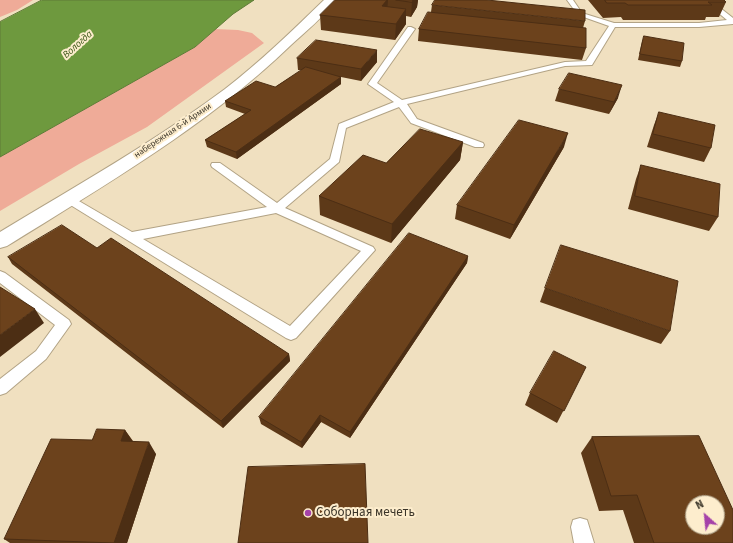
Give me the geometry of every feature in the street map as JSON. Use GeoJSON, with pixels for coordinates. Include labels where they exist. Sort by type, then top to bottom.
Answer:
{"type":"FeatureCollection","features":[{"type":"Feature","properties":{"kind":"street","name":"набережная 6-й Армии"},"geometry":{"type":"LineString","coordinates":[[0,241],[131,160],[215,103],[274,55],[330,0]]}},
{"type":"Feature","properties":{"kind":"lane"},"geometry":{"type":"LineString","coordinates":[[570,0],[580,14],[613,25],[700,25],[733,22],[706,0]]}},
{"type":"Feature","properties":{"kind":"lane"},"geometry":{"type":"LineString","coordinates":[[130,237],[277,209],[335,160],[342,126],[401,103],[566,64],[589,63],[613,25]]}},
{"type":"Feature","properties":{"kind":"lane"},"geometry":{"type":"LineString","coordinates":[[411,29],[372,84],[401,103],[414,121],[479,145]]}},
{"type":"Feature","properties":{"kind":"lane"},"geometry":{"type":"LineString","coordinates":[[68,199],[291,334],[369,250],[277,209],[216,165]]}},
{"type":"Feature","properties":{"kind":"lane"},"geometry":{"type":"LineString","coordinates":[[0,276],[64,324],[41,355],[0,388]]}},
{"type":"Feature","properties":{"kind":"shaded area"},"geometry":{"type":"Polygon","coordinates":[[[0,0],[33,0],[17,10],[0,17],[0,0]]]}},
{"type":"Feature","properties":{"kind":"shaded area"},"geometry":{"type":"Polygon","coordinates":[[[215,29],[238,30],[252,33],[264,43],[147,127],[79,164],[0,211],[0,157],[195,47],[215,29]]]}},
{"type":"Feature","properties":{"kind":"water","name":"Вологда"},"geometry":{"type":"Polygon","coordinates":[[[42,0],[254,0],[233,14],[195,47],[0,157],[0,22],[42,0]]]}},
{"type":"Feature","properties":{"kind":"building"},"geometry":{"type":"Polygon","coordinates":[[[335,0],[387,0],[382,6],[406,9],[396,24],[320,15],[335,0]]]}},
{"type":"Feature","properties":{"kind":"building"},"geometry":{"type":"Polygon","coordinates":[[[396,0],[413,0],[412,2],[396,0]]]}},
{"type":"Feature","properties":{"kind":"building"},"geometry":{"type":"Polygon","coordinates":[[[435,0],[487,0],[585,10],[585,21],[432,5],[435,0]]]}},
{"type":"Feature","properties":{"kind":"building"},"geometry":{"type":"Polygon","coordinates":[[[605,0],[724,0],[726,2],[708,2],[712,5],[628,5],[625,3],[607,3],[605,0]]]}},
{"type":"Feature","properties":{"kind":"building"},"geometry":{"type":"Polygon","coordinates":[[[428,12],[586,28],[586,48],[419,29],[428,12]]]}},
{"type":"Feature","properties":{"kind":"building"},"geometry":{"type":"Polygon","coordinates":[[[644,36],[684,43],[682,61],[640,54],[644,36]]]}},
{"type":"Feature","properties":{"kind":"building"},"geometry":{"type":"Polygon","coordinates":[[[316,40],[377,50],[361,69],[297,58],[316,40]]]}},
{"type":"Feature","properties":{"kind":"building"},"geometry":{"type":"Polygon","coordinates":[[[306,67],[341,77],[236,152],[205,140],[251,110],[225,101],[256,81],[275,87],[306,67]]]}},
{"type":"Feature","properties":{"kind":"building"},"geometry":{"type":"Polygon","coordinates":[[[569,73],[622,85],[614,102],[559,89],[569,73]]]}},
{"type":"Feature","properties":{"kind":"building"},"geometry":{"type":"Polygon","coordinates":[[[659,112],[715,125],[711,148],[653,134],[659,112]]]}},
{"type":"Feature","properties":{"kind":"building"},"geometry":{"type":"Polygon","coordinates":[[[519,120],[568,133],[514,225],[457,205],[519,120]]]}},
{"type":"Feature","properties":{"kind":"building"},"geometry":{"type":"Polygon","coordinates":[[[420,129],[463,142],[392,224],[319,196],[363,155],[386,163],[420,129]]]}},
{"type":"Feature","properties":{"kind":"building"},"geometry":{"type":"Polygon","coordinates":[[[641,165],[720,184],[718,217],[635,196],[641,165]]]}},
{"type":"Feature","properties":{"kind":"building"},"geometry":{"type":"Polygon","coordinates":[[[62,225],[97,248],[111,238],[289,354],[221,421],[8,257],[62,225]]]}},
{"type":"Feature","properties":{"kind":"building"},"geometry":{"type":"Polygon","coordinates":[[[409,233],[468,256],[350,432],[320,415],[301,442],[259,417],[409,233]]]}},
{"type":"Feature","properties":{"kind":"building"},"geometry":{"type":"Polygon","coordinates":[[[561,245],[678,281],[670,331],[545,288],[561,245]]]}},
{"type":"Feature","properties":{"kind":"building"},"geometry":{"type":"Polygon","coordinates":[[[0,287],[35,309],[0,335],[0,287]]]}},
{"type":"Feature","properties":{"kind":"building"},"geometry":{"type":"Polygon","coordinates":[[[554,351],[586,367],[564,411],[530,393],[554,351]]]}},
{"type":"Feature","properties":{"kind":"building"},"geometry":{"type":"Polygon","coordinates":[[[97,429],[125,430],[121,441],[149,442],[114,543],[4,539],[51,439],[92,440],[97,429]]]}},
{"type":"Feature","properties":{"kind":"building"},"geometry":{"type":"Polygon","coordinates":[[[699,436],[733,510],[733,543],[654,543],[637,495],[611,496],[592,437],[699,436]]]}},
{"type":"Feature","properties":{"kind":"building","name":"Соборная мечеть"},"geometry":{"type":"Polygon","coordinates":[[[365,464],[368,543],[238,543],[248,467],[365,464]]]}},
{"type":"Feature","properties":{"kind":"place","name":"Соборная мечеть"},"geometry":{"type":"Point","coordinates":[308,513]}}]}
